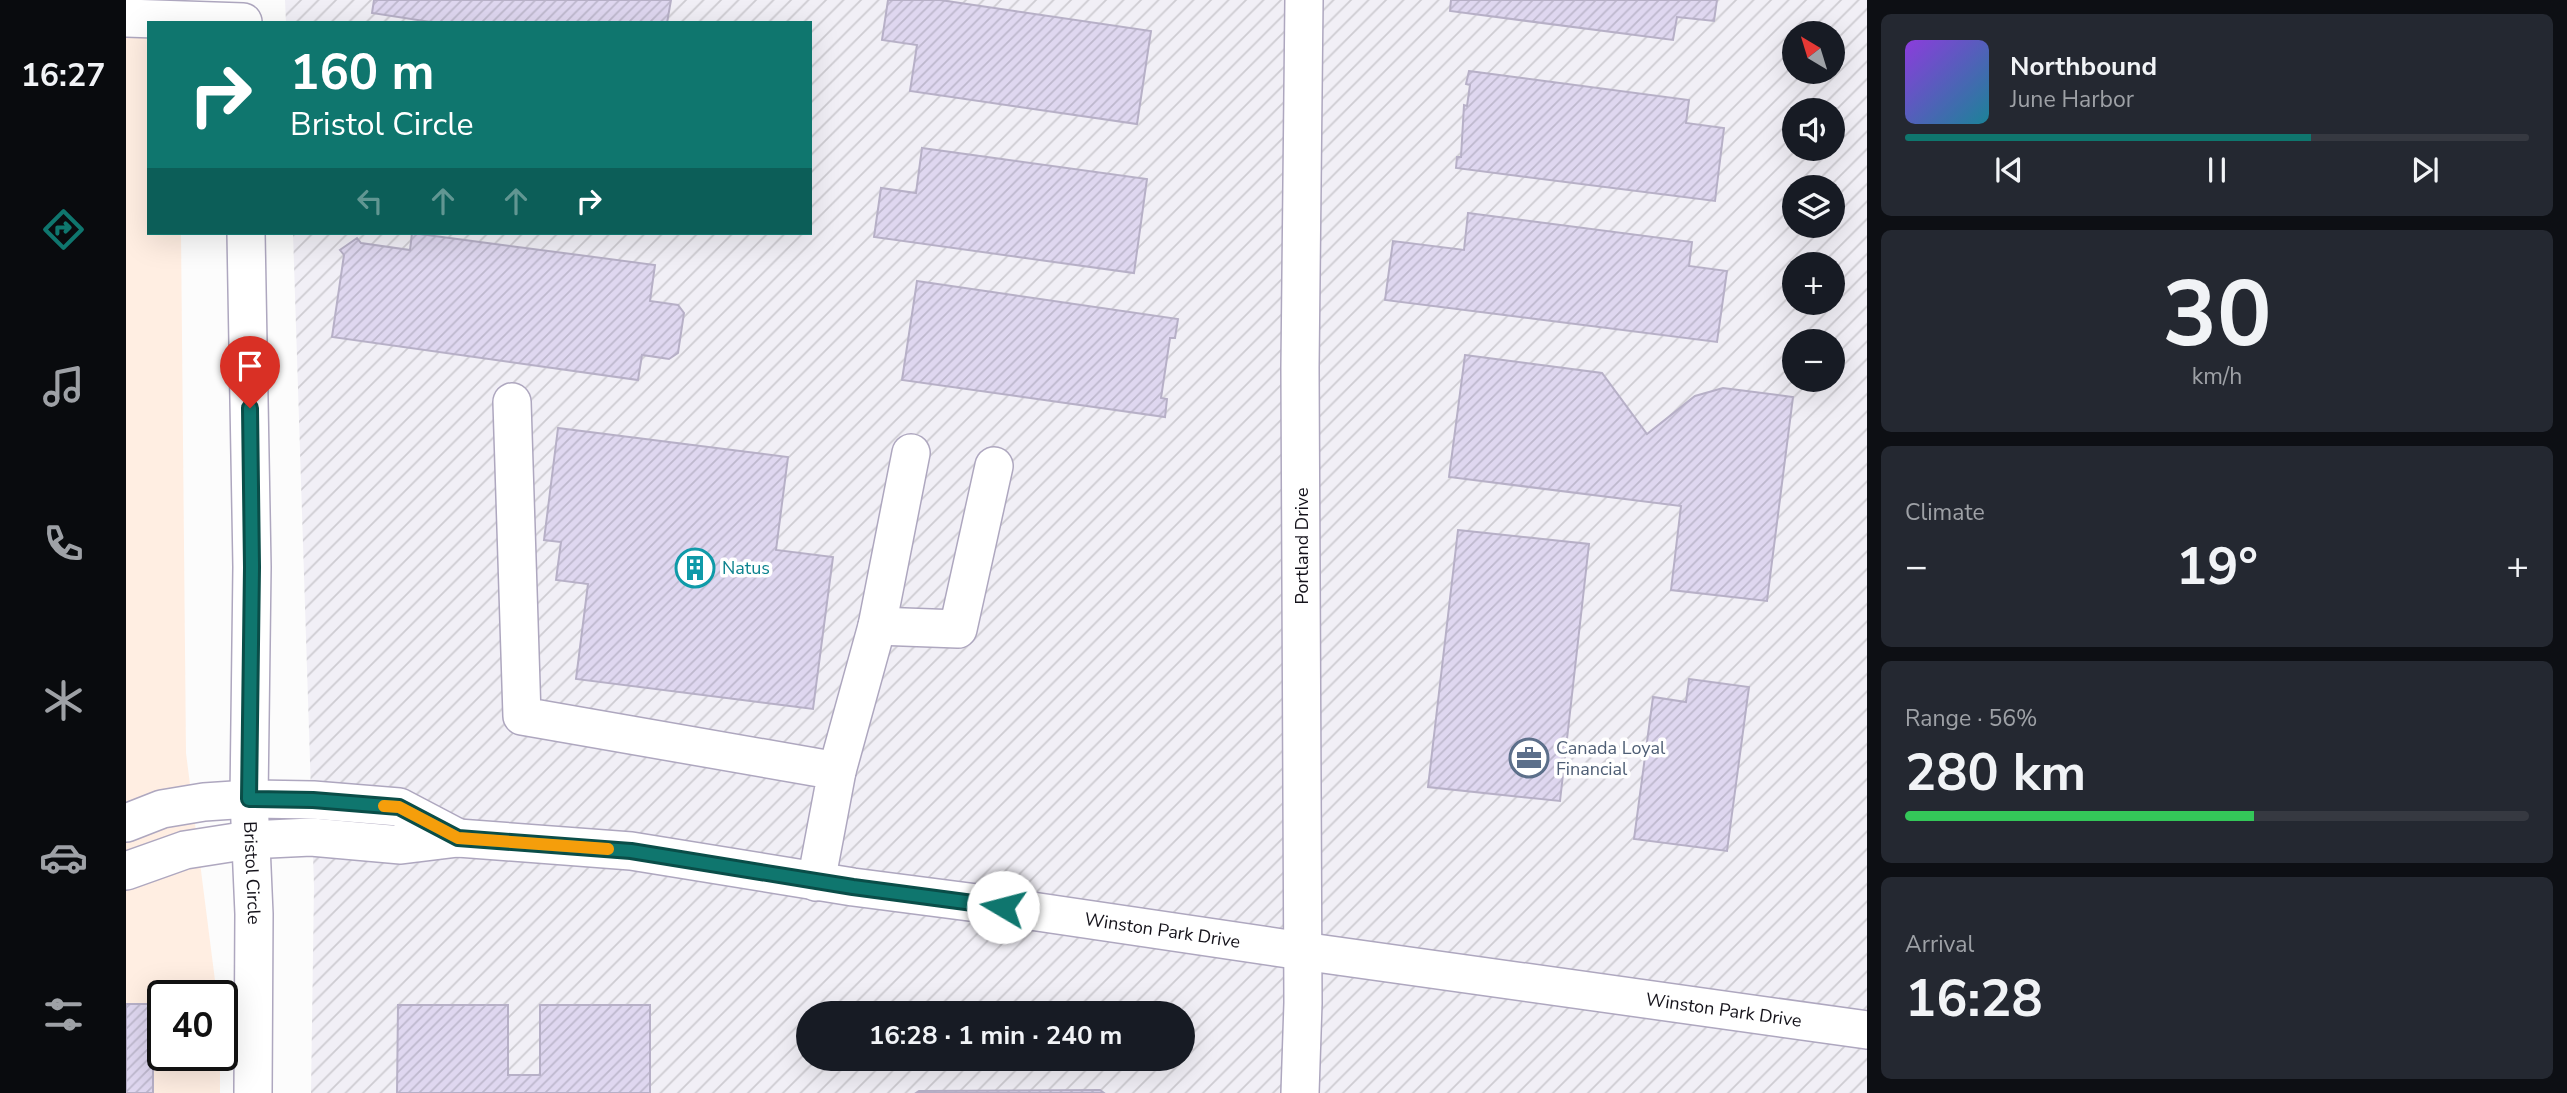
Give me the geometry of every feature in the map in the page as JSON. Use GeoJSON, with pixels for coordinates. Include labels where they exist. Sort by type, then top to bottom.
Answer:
{"type":"FeatureCollection","features":[{"type":"Feature","properties":{"kind":"street","name":"Portland Drive"},"geometry":{"type":"LineString","coordinates":[[1300,1093],[1300,368],[1304,0]]}},
{"type":"Feature","properties":{"kind":"street"},"geometry":{"type":"LineString","coordinates":[[126,18],[243,15]]}},
{"type":"Feature","properties":{"kind":"street","name":"Bristol Circle"},"geometry":{"type":"LineString","coordinates":[[246,235],[252,567],[249,841],[254,914],[253,1093]]}},
{"type":"Feature","properties":{"kind":"street"},"geometry":{"type":"LineString","coordinates":[[512,402],[522,716],[837,771]]}},
{"type":"Feature","properties":{"kind":"street"},"geometry":{"type":"LineString","coordinates":[[816,882],[837,771],[877,626],[911,453]]}},
{"type":"Feature","properties":{"kind":"street"},"geometry":{"type":"LineString","coordinates":[[877,626],[958,629],[994,466]]}},
{"type":"Feature","properties":{"kind":"street","name":"Winston Park Drive"},"geometry":{"type":"LineString","coordinates":[[126,823],[162,809],[204,802],[249,799],[313,800],[399,807],[458,838]]}},
{"type":"Feature","properties":{"kind":"street","name":"Winston Park Drive"},"geometry":{"type":"LineString","coordinates":[[126,871],[185,850],[249,841],[323,837],[401,845],[458,838],[631,851],[816,882],[1867,1030]]}},
{"type":"Feature","properties":{"kind":"shaded area"},"geometry":{"type":"Polygon","coordinates":[[[126,0],[176,0],[177,21],[147,21],[147,235],[181,235],[186,753],[215,980],[147,980],[147,1071],[220,1071],[220,1093],[126,1093],[126,0]]]}},
{"type":"Feature","properties":{"kind":"shaded area"},"geometry":{"type":"Polygon","coordinates":[[[285,0],[1867,0],[1867,1093],[311,1093],[314,886],[293,235],[812,235],[812,21],[286,21],[285,0]]]}},
{"type":"Feature","properties":{"kind":"building"},"geometry":{"type":"Polygon","coordinates":[[[374,0],[671,0],[667,21],[424,21],[372,13],[374,0]]]}},
{"type":"Feature","properties":{"kind":"building"},"geometry":{"type":"Polygon","coordinates":[[[888,0],[940,0],[1151,31],[1137,124],[910,91],[917,45],[882,40],[888,0]]]}},
{"type":"Feature","properties":{"kind":"building"},"geometry":{"type":"Polygon","coordinates":[[[1451,0],[1717,0],[1714,21],[1677,17],[1673,40],[1450,11],[1451,0]]]}},
{"type":"Feature","properties":{"kind":"building"},"geometry":{"type":"Polygon","coordinates":[[[1469,71],[1689,100],[1686,123],[1724,128],[1715,201],[1456,168],[1457,157],[1461,157],[1464,105],[1467,106],[1470,85],[1466,84],[1469,71]]]}},
{"type":"Feature","properties":{"kind":"building"},"geometry":{"type":"Polygon","coordinates":[[[922,148],[1147,179],[1134,273],[874,237],[881,188],[916,193],[922,148]]]}},
{"type":"Feature","properties":{"kind":"building"},"geometry":{"type":"Polygon","coordinates":[[[1468,213],[1692,242],[1689,266],[1727,271],[1717,342],[1385,300],[1393,241],[1464,250],[1468,213]]]}},
{"type":"Feature","properties":{"kind":"building"},"geometry":{"type":"Polygon","coordinates":[[[412,235],[427,235],[655,265],[650,301],[678,305],[684,313],[678,353],[669,359],[642,355],[638,380],[332,337],[344,255],[340,250],[357,238],[361,243],[410,250],[412,235]]]}},
{"type":"Feature","properties":{"kind":"building"},"geometry":{"type":"Polygon","coordinates":[[[917,281],[1178,319],[1175,338],[1170,338],[1161,398],[1167,399],[1165,417],[902,380],[917,281]]]}},
{"type":"Feature","properties":{"kind":"building"},"geometry":{"type":"Polygon","coordinates":[[[1465,355],[1602,373],[1647,434],[1695,396],[1723,388],[1793,397],[1767,601],[1671,590],[1681,506],[1449,477],[1465,355]]]}},
{"type":"Feature","properties":{"kind":"building","name":"Natus"},"geometry":{"type":"Polygon","coordinates":[[[558,428],[788,457],[776,550],[833,557],[813,709],[576,679],[588,584],[556,580],[561,542],[544,540],[558,428]]]}},
{"type":"Feature","properties":{"kind":"building"},"geometry":{"type":"Polygon","coordinates":[[[1458,530],[1589,544],[1560,801],[1428,787],[1458,530]]]}},
{"type":"Feature","properties":{"kind":"building"},"geometry":{"type":"Polygon","coordinates":[[[1689,679],[1749,687],[1727,851],[1634,839],[1653,697],[1686,702],[1689,679]]]}},
{"type":"Feature","properties":{"kind":"building"},"geometry":{"type":"Polygon","coordinates":[[[126,1004],[147,1004],[147,1071],[153,1071],[153,1093],[126,1093],[126,1004]]]}},
{"type":"Feature","properties":{"kind":"building"},"geometry":{"type":"Polygon","coordinates":[[[398,1005],[508,1005],[508,1075],[540,1075],[540,1005],[650,1005],[650,1093],[397,1093],[398,1005]]]}},
{"type":"Feature","properties":{"kind":"building"},"geometry":{"type":"Polygon","coordinates":[[[1100,1090],[1104,1093],[916,1093],[919,1091],[1100,1090]]]}},
{"type":"Feature","properties":{"kind":"slow traffic"},"geometry":{"type":"LineString","coordinates":[[384,806],[399,807],[458,838],[608,849]]}},
{"type":"Feature","properties":{"kind":"place","name":"Natus"},"geometry":{"type":"Point","coordinates":[695,568]}},
{"type":"Feature","properties":{"kind":"place","name":"Canada Loyal Financial"},"geometry":{"type":"Point","coordinates":[1529,758]}},
{"type":"Feature","properties":{"kind":"route"},"geometry":{"type":"LineString","coordinates":[[250,408],[252,567],[249,799],[313,800],[399,807],[458,838],[631,851],[853,887],[1003,907]]}}]}
